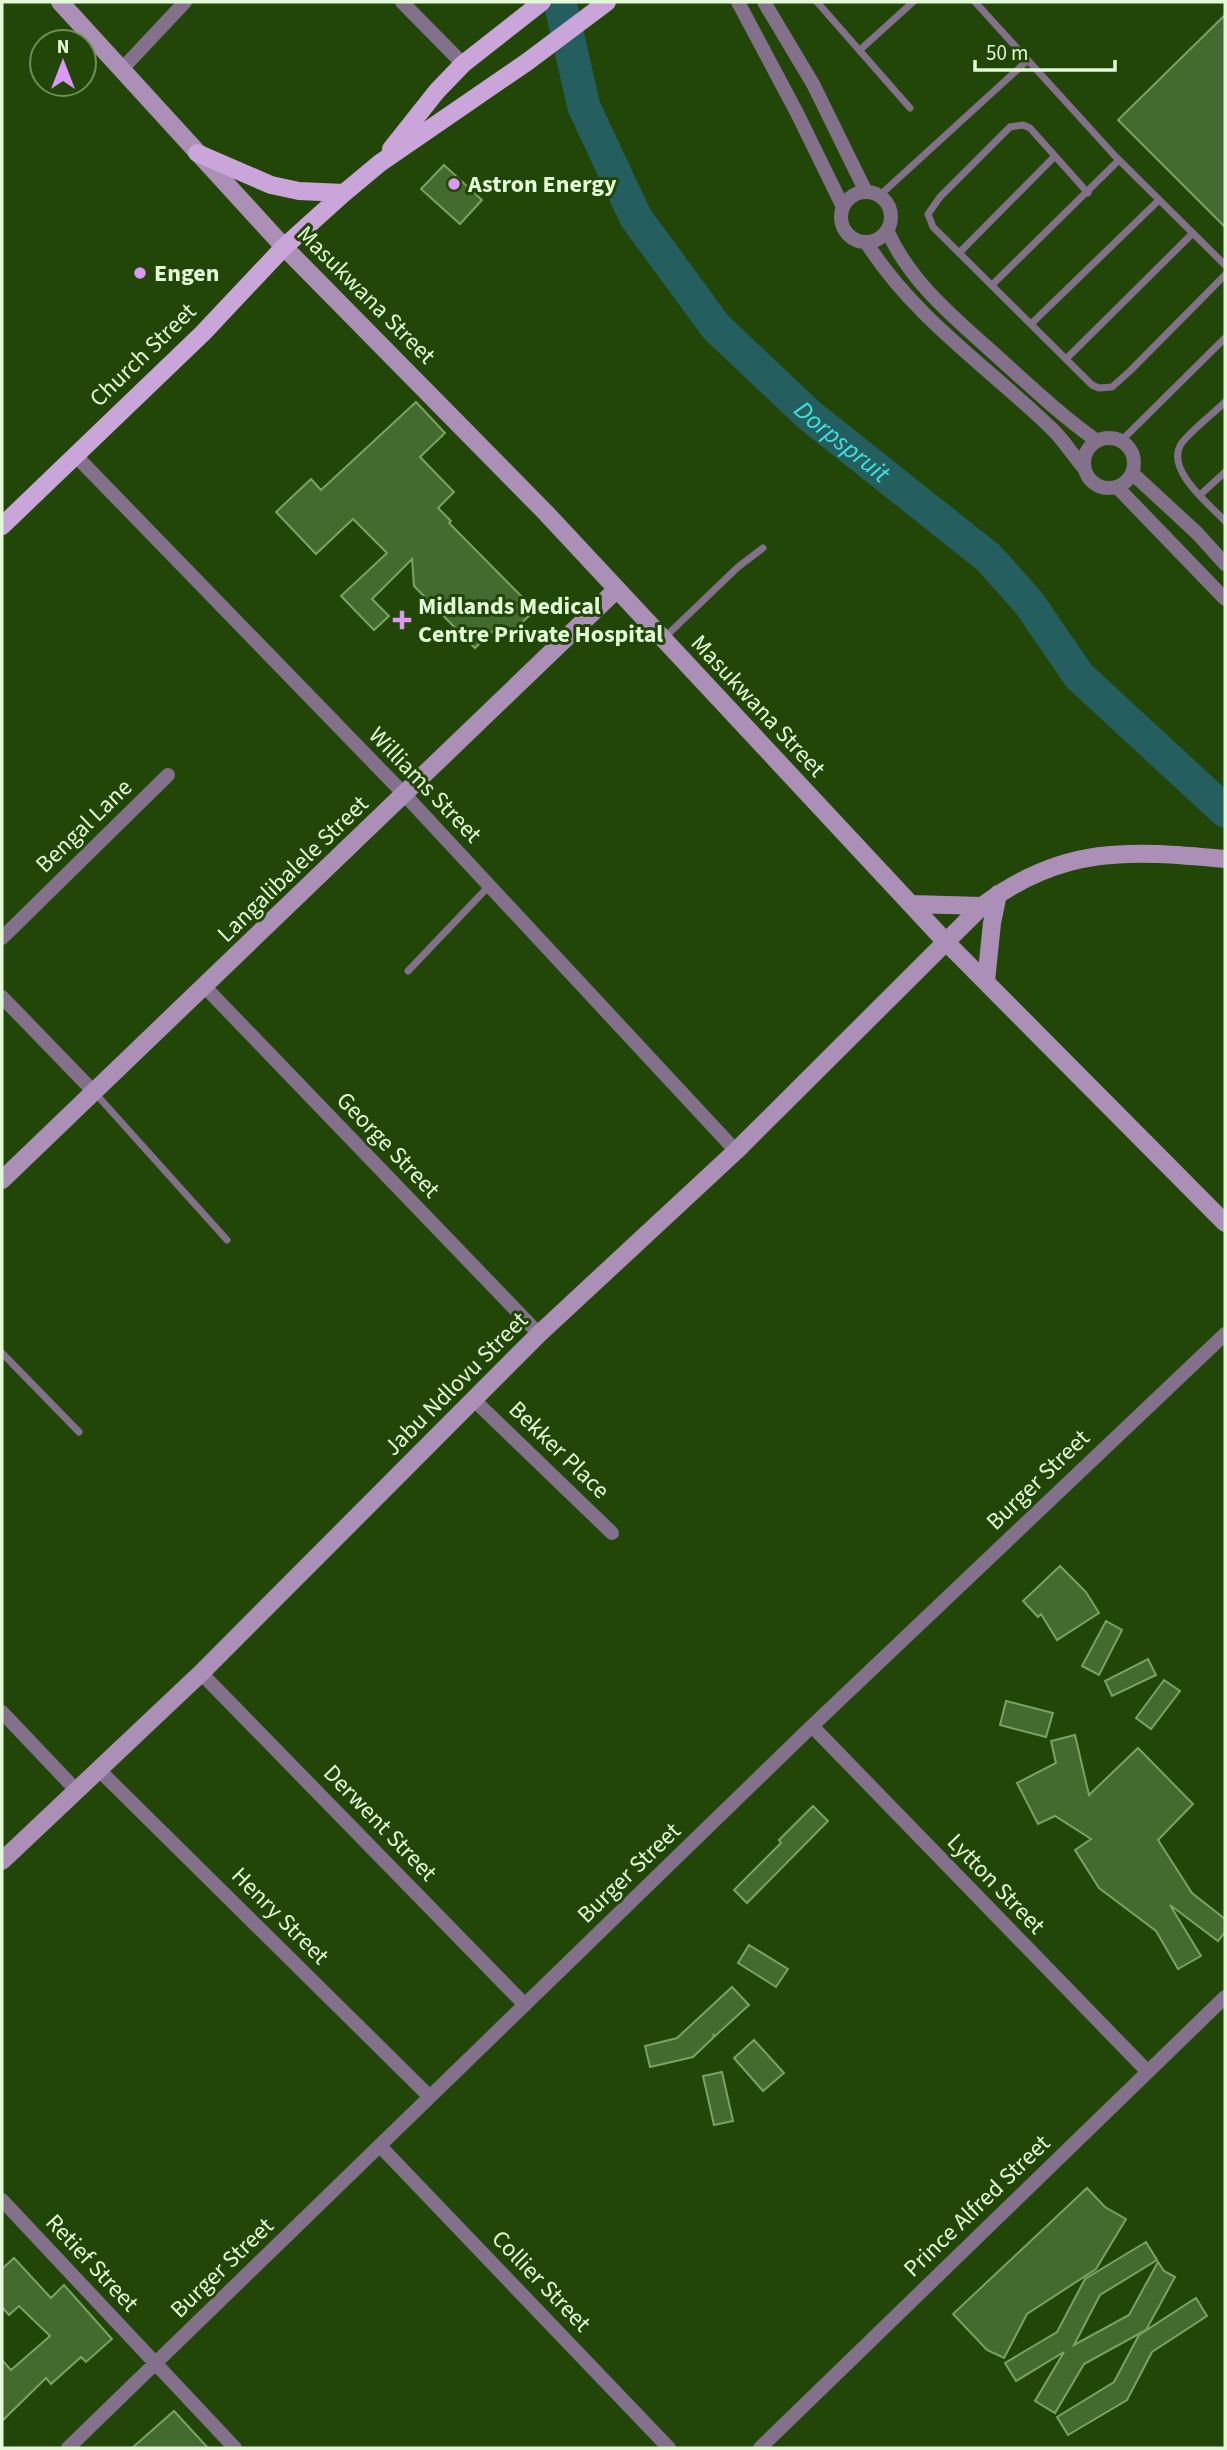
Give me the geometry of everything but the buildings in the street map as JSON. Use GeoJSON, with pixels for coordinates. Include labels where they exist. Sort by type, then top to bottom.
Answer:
{"type":"FeatureCollection","features":[{"type":"Feature","properties":{"kind":"main road","name":"Church Street"},"geometry":{"type":"LineString","coordinates":[[380,163],[437,91],[463,64],[542,2]]}},
{"type":"Feature","properties":{"kind":"main road","name":"Church Street"},"geometry":{"type":"LineString","coordinates":[[2,526],[203,333],[284,247],[344,193],[380,163],[527,62],[607,2]]}},
{"type":"Feature","properties":{"kind":"main road"},"geometry":{"type":"LineString","coordinates":[[197,153],[271,185],[299,191],[344,193]]}},
{"type":"Feature","properties":{"kind":"street","name":"Masukwana Street"},"geometry":{"type":"LineString","coordinates":[[60,2],[284,247],[547,514],[945,941],[1225,1223]]}},
{"type":"Feature","properties":{"kind":"street"},"geometry":{"type":"LineString","coordinates":[[122,69],[185,2]]}},
{"type":"Feature","properties":{"kind":"street"},"geometry":{"type":"LineString","coordinates":[[401,2],[463,64]]}},
{"type":"Feature","properties":{"kind":"street"},"geometry":{"type":"LineString","coordinates":[[738,2],[792,102],[843,206],[842,223],[845,230],[858,240],[866,242],[881,236],[887,230],[890,212],[884,200],[873,194],[813,84],[764,2]]}},
{"type":"Feature","properties":{"kind":"street"},"geometry":{"type":"LineString","coordinates":[[843,206],[852,196],[873,194]]}},
{"type":"Feature","properties":{"kind":"street"},"geometry":{"type":"LineString","coordinates":[[887,230],[907,267],[940,304],[1064,417],[1097,441]]}},
{"type":"Feature","properties":{"kind":"street"},"geometry":{"type":"LineString","coordinates":[[866,242],[898,286],[979,365],[1052,429],[1094,483],[1117,486],[1129,479],[1134,458],[1121,441],[1105,439],[1097,441],[1086,453],[1085,469]]}},
{"type":"Feature","properties":{"kind":"street","name":"Williams Street"},"geometry":{"type":"LineString","coordinates":[[75,455],[405,795],[736,1151]]}},
{"type":"Feature","properties":{"kind":"street"},"geometry":{"type":"LineString","coordinates":[[1132,473],[1197,533],[1225,564]]}},
{"type":"Feature","properties":{"kind":"street"},"geometry":{"type":"LineString","coordinates":[[1117,486],[1225,599]]}},
{"type":"Feature","properties":{"kind":"street","name":"Langalibalele Street"},"geometry":{"type":"LineString","coordinates":[[2,1180],[616,590]]}},
{"type":"Feature","properties":{"kind":"street","name":"Bengal Lane"},"geometry":{"type":"LineString","coordinates":[[2,938],[168,775]]}},
{"type":"Feature","properties":{"kind":"street","name":"Jabu Ndlovu Street"},"geometry":{"type":"LineString","coordinates":[[2,1861],[201,1673],[539,1334],[736,1151],[982,906],[1041,870],[1081,857],[1161,853],[1225,859]]}},
{"type":"Feature","properties":{"kind":"street"},"geometry":{"type":"LineString","coordinates":[[986,981],[998,894]]}},
{"type":"Feature","properties":{"kind":"street"},"geometry":{"type":"LineString","coordinates":[[912,904],[982,906]]}},
{"type":"Feature","properties":{"kind":"street","name":"George Street"},"geometry":{"type":"LineString","coordinates":[[205,987],[539,1334]]}},
{"type":"Feature","properties":{"kind":"street"},"geometry":{"type":"LineString","coordinates":[[2,997],[94,1092]]}},
{"type":"Feature","properties":{"kind":"street","name":"Burger Street"},"geometry":{"type":"LineString","coordinates":[[68,2448],[812,1726],[1225,1334]]}},
{"type":"Feature","properties":{"kind":"street","name":"Bekker Place"},"geometry":{"type":"LineString","coordinates":[[474,1400],[612,1533]]}},
{"type":"Feature","properties":{"kind":"street","name":"Derwent Street"},"geometry":{"type":"LineString","coordinates":[[201,1673],[525,2005]]}},
{"type":"Feature","properties":{"kind":"street"},"geometry":{"type":"LineString","coordinates":[[2,1712],[76,1790]]}},
{"type":"Feature","properties":{"kind":"street","name":"Lytton Street"},"geometry":{"type":"LineString","coordinates":[[812,1726],[1148,2073]]}},
{"type":"Feature","properties":{"kind":"street","name":"Henry Street"},"geometry":{"type":"LineString","coordinates":[[98,1769],[429,2096]]}},
{"type":"Feature","properties":{"kind":"street","name":"Prince Alfred Street"},"geometry":{"type":"LineString","coordinates":[[760,2448],[1225,1997]]}},
{"type":"Feature","properties":{"kind":"street","name":"Collier Street"},"geometry":{"type":"LineString","coordinates":[[380,2146],[669,2448]]}},
{"type":"Feature","properties":{"kind":"street","name":"Retief Street"},"geometry":{"type":"LineString","coordinates":[[2,2200],[235,2448]]}},
{"type":"Feature","properties":{"kind":"lane"},"geometry":{"type":"LineString","coordinates":[[817,2],[910,108]]}},
{"type":"Feature","properties":{"kind":"lane"},"geometry":{"type":"LineString","coordinates":[[861,49],[913,2]]}},
{"type":"Feature","properties":{"kind":"lane"},"geometry":{"type":"LineString","coordinates":[[975,2],[1119,160],[1225,265]]}},
{"type":"Feature","properties":{"kind":"lane"},"geometry":{"type":"LineString","coordinates":[[873,194],[1028,60]]}},
{"type":"Feature","properties":{"kind":"lane"},"geometry":{"type":"LineString","coordinates":[[1088,193],[1030,128],[1023,125],[1010,127],[948,188],[928,214],[933,226],[1092,385],[1099,388],[1112,387],[1225,275]]}},
{"type":"Feature","properties":{"kind":"lane"},"geometry":{"type":"LineString","coordinates":[[959,253],[1055,156]]}},
{"type":"Feature","properties":{"kind":"lane"},"geometry":{"type":"LineString","coordinates":[[992,285],[1119,160]]}},
{"type":"Feature","properties":{"kind":"lane"},"geometry":{"type":"LineString","coordinates":[[1031,324],[1159,200]]}},
{"type":"Feature","properties":{"kind":"lane"},"geometry":{"type":"LineString","coordinates":[[1066,359],[1193,233]]}},
{"type":"Feature","properties":{"kind":"lane"},"geometry":{"type":"LineString","coordinates":[[1121,441],[1225,338]]}},
{"type":"Feature","properties":{"kind":"lane"},"geometry":{"type":"LineString","coordinates":[[1225,402],[1181,445],[1178,456],[1186,480],[1225,521]]}},
{"type":"Feature","properties":{"kind":"lane"},"geometry":{"type":"LineString","coordinates":[[1200,495],[1225,472]]}},
{"type":"Feature","properties":{"kind":"lane"},"geometry":{"type":"LineString","coordinates":[[663,638],[738,567],[763,548]]}},
{"type":"Feature","properties":{"kind":"lane"},"geometry":{"type":"LineString","coordinates":[[408,971],[489,886]]}},
{"type":"Feature","properties":{"kind":"lane"},"geometry":{"type":"LineString","coordinates":[[94,1092],[227,1240]]}},
{"type":"Feature","properties":{"kind":"lane"},"geometry":{"type":"LineString","coordinates":[[2,1353],[79,1432]]}},
{"type":"Feature","properties":{"kind":"waterway","name":"Dorpspruit"},"geometry":{"type":"LineString","coordinates":[[560,2],[584,107],[636,218],[716,327],[809,415],[989,558],[1029,603],[1079,676],[1225,811]]}},
{"type":"Feature","properties":{"kind":"place","name":"Astron Energy"},"geometry":{"type":"Point","coordinates":[454,184]}},
{"type":"Feature","properties":{"kind":"place","name":"Engen"},"geometry":{"type":"Point","coordinates":[140,273]}},
{"type":"Feature","properties":{"kind":"place","name":"Midlands Medical Centre Private Hospital"},"geometry":{"type":"Point","coordinates":[402,620]}}]}
